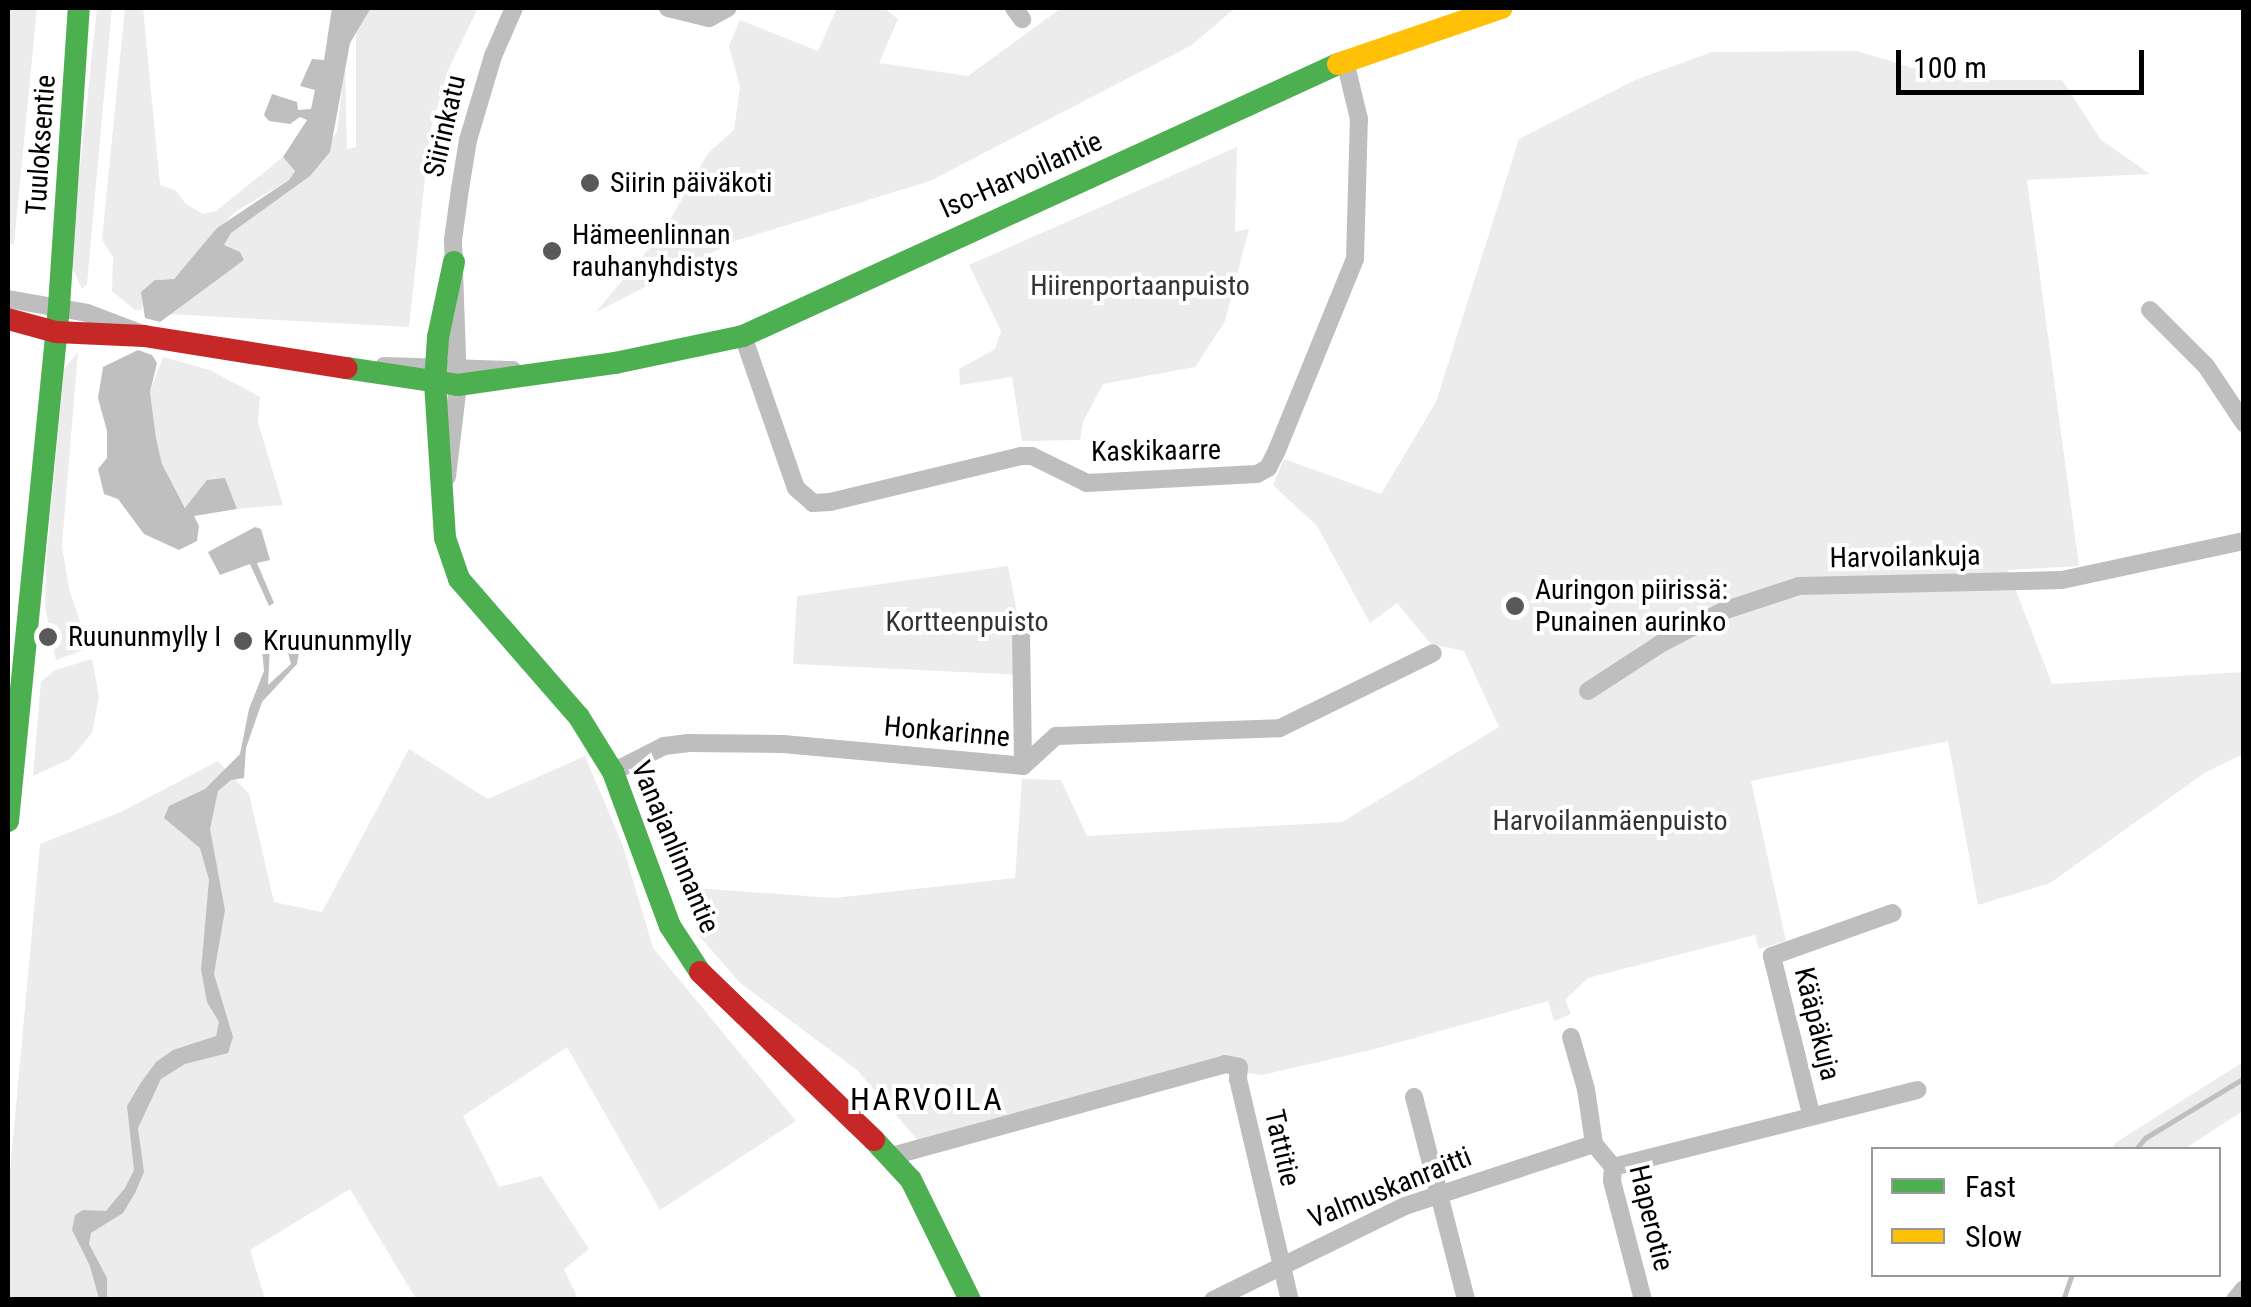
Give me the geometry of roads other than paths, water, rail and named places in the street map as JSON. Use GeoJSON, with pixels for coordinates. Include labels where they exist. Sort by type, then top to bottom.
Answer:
{"type":"FeatureCollection","features":[{"type":"Feature","properties":{"kind":"main road","name":"Tuuloksentie"},"geometry":{"type":"LineString","coordinates":[[8,821],[78,8]]}},
{"type":"Feature","properties":{"kind":"main road","name":"Iso-Harvoilantie"},"geometry":{"type":"LineString","coordinates":[[8,319],[48,330],[144,336],[342,368],[447,375],[558,372],[743,336],[1344,61],[1502,8]]}},
{"type":"Feature","properties":{"kind":"main road","name":"Siirinkatu"},"geometry":{"type":"LineString","coordinates":[[447,375],[454,262]]}},
{"type":"Feature","properties":{"kind":"main road","name":"Vanajanlinnantie"},"geometry":{"type":"LineString","coordinates":[[447,375],[445,538],[459,579],[580,717],[613,772],[670,926],[690,960],[721,996],[892,1156],[911,1180],[970,1300]]}},
{"type":"Feature","properties":{"kind":"street","name":"Siirinkatu"},"geometry":{"type":"LineString","coordinates":[[454,262],[468,140],[493,56],[514,8]]}},
{"type":"Feature","properties":{"kind":"street"},"geometry":{"type":"LineString","coordinates":[[668,8],[709,18],[728,8]]}},
{"type":"Feature","properties":{"kind":"street","name":"Kaskikaarre"},"geometry":{"type":"LineString","coordinates":[[743,336],[796,488],[813,503],[1020,456],[1032,456],[1087,483],[1257,474],[1268,468],[1277,450],[1355,259],[1359,118],[1344,61]]}},
{"type":"Feature","properties":{"kind":"street","name":"Iso-Harvoilantie"},"geometry":{"type":"LineString","coordinates":[[8,299],[50,305],[144,336]]}},
{"type":"Feature","properties":{"kind":"street"},"geometry":{"type":"LineString","coordinates":[[2150,310],[2206,366],[2244,423]]}},
{"type":"Feature","properties":{"kind":"street","name":"Harvoilankuja"},"geometry":{"type":"LineString","coordinates":[[1588,691],[1662,643],[1723,612],[1799,586],[2062,580],[2244,541]]}},
{"type":"Feature","properties":{"kind":"street"},"geometry":{"type":"LineString","coordinates":[[1021,634],[1023,766]]}},
{"type":"Feature","properties":{"kind":"street","name":"Honkarinne"},"geometry":{"type":"LineString","coordinates":[[613,772],[664,746],[688,742],[783,744],[1023,766],[1056,736],[1280,728],[1433,652]]}},
{"type":"Feature","properties":{"kind":"street","name":"Kääpäkuja"},"geometry":{"type":"LineString","coordinates":[[1811,1114],[1772,956],[1893,913]]}},
{"type":"Feature","properties":{"kind":"street","name":"Haperotie"},"geometry":{"type":"LineString","coordinates":[[1570,1037],[1586,1088],[1594,1144],[1613,1167],[1612,1181],[1644,1300]]}},
{"type":"Feature","properties":{"kind":"street","name":"Tattitie"},"geometry":{"type":"LineString","coordinates":[[892,1156],[1225,1064],[1239,1067],[1238,1079],[1290,1300]]}},
{"type":"Feature","properties":{"kind":"street"},"geometry":{"type":"LineString","coordinates":[[1613,1167],[1916,1090]]}},
{"type":"Feature","properties":{"kind":"street"},"geometry":{"type":"LineString","coordinates":[[1414,1098],[1466,1300]]}},
{"type":"Feature","properties":{"kind":"street","name":"Valmuskanraitti"},"geometry":{"type":"LineString","coordinates":[[1213,1300],[1439,1194],[1594,1144]]}},
{"type":"Feature","properties":{"kind":"street"},"geometry":{"type":"LineString","coordinates":[[2235,1300],[2244,1290]]}},
{"type":"Feature","properties":{"kind":"waterway"},"geometry":{"type":"LineString","coordinates":[[2138,1147],[2145,1138],[2244,1078]]}},
{"type":"Feature","properties":{"kind":"waterway"},"geometry":{"type":"LineString","coordinates":[[2063,1300],[2071,1277]]}},
{"type":"Feature","properties":{"kind":"place","name":"Siirin päiväkoti"},"geometry":{"type":"Point","coordinates":[590,183]}},
{"type":"Feature","properties":{"kind":"place","name":"Hämeenlinnan rauhanyhdistys"},"geometry":{"type":"Point","coordinates":[552,251]}},
{"type":"Feature","properties":{"kind":"place","name":"Auringon piirissä: Punainen aurinko"},"geometry":{"type":"Point","coordinates":[1515,606]}},
{"type":"Feature","properties":{"kind":"place","name":"Ruununmylly I"},"geometry":{"type":"Point","coordinates":[48,637]}},
{"type":"Feature","properties":{"kind":"place","name":"Kruununmylly"},"geometry":{"type":"Point","coordinates":[243,641]}},
{"type":"Feature","properties":{"kind":"district","name":"HARVOILA"},"geometry":{"type":"Point","coordinates":[927,1099]}},
{"type":"Feature","properties":{"kind":"park label","name":"Hiirenportaanpuisto"},"geometry":{"type":"Point","coordinates":[1140,286]}},
{"type":"Feature","properties":{"kind":"park label","name":"Kortteenpuisto"},"geometry":{"type":"Point","coordinates":[967,622]}},
{"type":"Feature","properties":{"kind":"park label","name":"Harvoilanmäenpuisto"},"geometry":{"type":"Point","coordinates":[1610,821]}}]}
